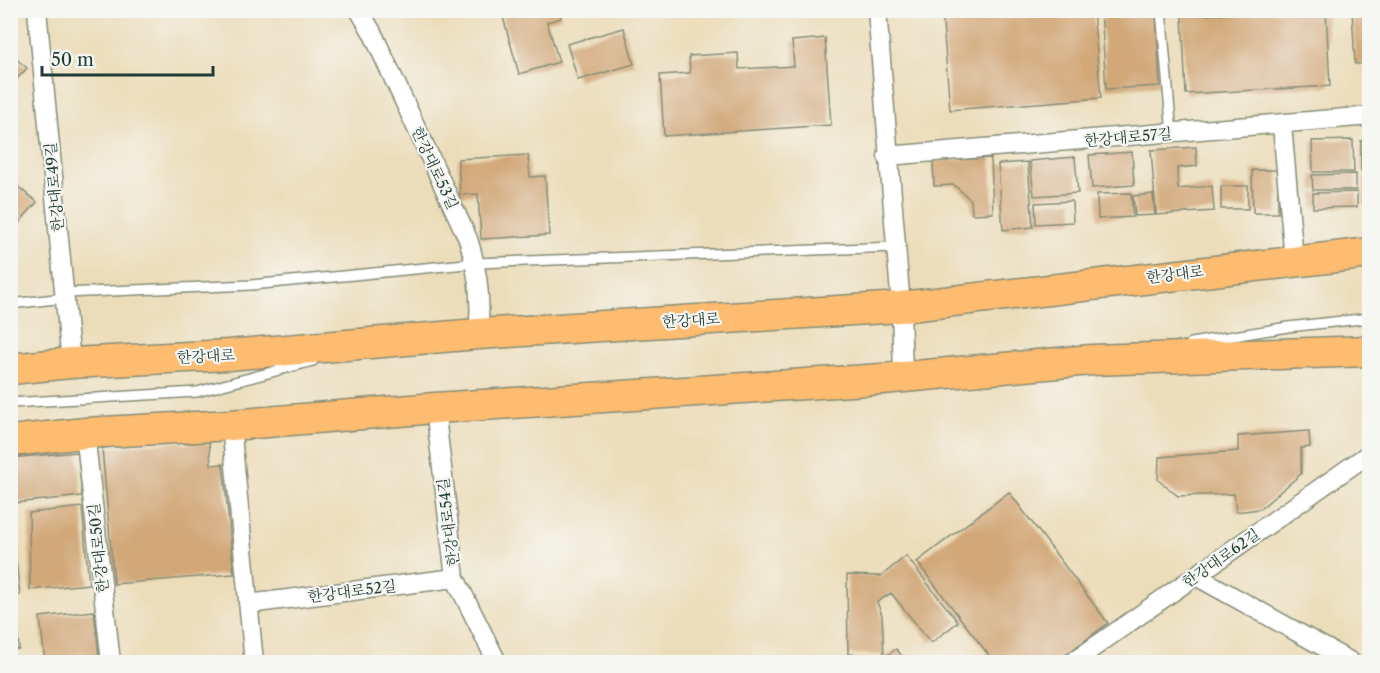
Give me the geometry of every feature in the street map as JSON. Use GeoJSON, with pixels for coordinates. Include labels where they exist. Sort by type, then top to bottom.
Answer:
{"type":"FeatureCollection","features":[{"type":"Feature","properties":{"kind":"main road","name":"한강대로"},"geometry":{"type":"LineString","coordinates":[[10,369],[71,363],[228,355],[478,334],[901,307],[1370,253]]}},
{"type":"Feature","properties":{"kind":"main road"},"geometry":{"type":"LineString","coordinates":[[16,436],[231,425],[435,408],[903,378],[1091,360],[1370,351]]}},
{"type":"Feature","properties":{"kind":"street","name":"한강대로49길"},"geometry":{"type":"LineString","coordinates":[[37,10],[71,363]]}},
{"type":"Feature","properties":{"kind":"street","name":"한강대로53길"},"geometry":{"type":"LineString","coordinates":[[359,10],[372,32],[468,239],[476,263],[481,307],[478,334]]}},
{"type":"Feature","properties":{"kind":"street"},"geometry":{"type":"LineString","coordinates":[[877,10],[901,307],[903,378]]}},
{"type":"Feature","properties":{"kind":"street","name":"한강대로57길"},"geometry":{"type":"LineString","coordinates":[[887,156],[1370,116]]}},
{"type":"Feature","properties":{"kind":"street"},"geometry":{"type":"LineString","coordinates":[[1282,125],[1294,260]]}},
{"type":"Feature","properties":{"kind":"street","name":"한강대로54길"},"geometry":{"type":"LineString","coordinates":[[435,408],[455,578],[497,663]]}},
{"type":"Feature","properties":{"kind":"street"},"geometry":{"type":"LineString","coordinates":[[231,425],[254,663]]}},
{"type":"Feature","properties":{"kind":"street","name":"한강대로50길"},"geometry":{"type":"LineString","coordinates":[[81,433],[111,663]]}},
{"type":"Feature","properties":{"kind":"street","name":"한강대로62길"},"geometry":{"type":"LineString","coordinates":[[1073,663],[1370,453]]}},
{"type":"Feature","properties":{"kind":"street"},"geometry":{"type":"LineString","coordinates":[[1196,576],[1351,663]]}},
{"type":"Feature","properties":{"kind":"street","name":"한강대로52길"},"geometry":{"type":"LineString","coordinates":[[248,604],[455,578]]}},
{"type":"Feature","properties":{"kind":"lane"},"geometry":{"type":"LineString","coordinates":[[1161,10],[1172,134]]}},
{"type":"Feature","properties":{"kind":"lane"},"geometry":{"type":"LineString","coordinates":[[10,304],[64,296],[251,285],[476,263],[895,247]]}},
{"type":"Feature","properties":{"kind":"lane"},"geometry":{"type":"LineString","coordinates":[[1184,344],[1288,327],[1370,318]]}},
{"type":"Feature","properties":{"kind":"lane"},"geometry":{"type":"LineString","coordinates":[[10,403],[197,392],[382,343]]}},
{"type":"Feature","properties":{"kind":"lane"},"geometry":{"type":"LineString","coordinates":[[1091,360],[1160,348]]}},
{"type":"Feature","properties":{"kind":"building"},"geometry":{"type":"Polygon","coordinates":[[[501,10],[559,10],[561,18],[547,22],[559,62],[519,74],[501,10]]]}},
{"type":"Feature","properties":{"kind":"building"},"geometry":{"type":"Polygon","coordinates":[[[942,10],[996,10],[996,18],[1093,10],[1101,98],[950,110],[942,10]]]}},
{"type":"Feature","properties":{"kind":"building"},"geometry":{"type":"Polygon","coordinates":[[[1101,10],[1156,10],[1160,86],[1106,89],[1101,10]]]}},
{"type":"Feature","properties":{"kind":"building"},"geometry":{"type":"Polygon","coordinates":[[[1326,10],[1330,86],[1186,94],[1182,16],[1326,10]]]}},
{"type":"Feature","properties":{"kind":"building"},"geometry":{"type":"Polygon","coordinates":[[[1352,10],[1370,10],[1370,63],[1355,64],[1352,10]]]}},
{"type":"Feature","properties":{"kind":"building"},"geometry":{"type":"Polygon","coordinates":[[[624,28],[634,64],[578,80],[567,44],[624,28]]]}},
{"type":"Feature","properties":{"kind":"building"},"geometry":{"type":"Polygon","coordinates":[[[825,38],[831,125],[664,136],[660,75],[690,73],[689,56],[738,53],[739,69],[794,66],[792,41],[825,38]]]}},
{"type":"Feature","properties":{"kind":"building"},"geometry":{"type":"Polygon","coordinates":[[[10,54],[27,68],[10,86],[10,54]]]}},
{"type":"Feature","properties":{"kind":"building"},"geometry":{"type":"Polygon","coordinates":[[[1353,140],[1354,172],[1313,172],[1312,141],[1353,140]]]}},
{"type":"Feature","properties":{"kind":"building"},"geometry":{"type":"Polygon","coordinates":[[[1361,141],[1370,141],[1370,171],[1361,171],[1361,141]]]}},
{"type":"Feature","properties":{"kind":"building"},"geometry":{"type":"Polygon","coordinates":[[[1196,147],[1197,166],[1177,168],[1178,189],[1212,186],[1214,211],[1156,215],[1151,150],[1196,147]]]}},
{"type":"Feature","properties":{"kind":"building"},"geometry":{"type":"Polygon","coordinates":[[[1132,152],[1134,185],[1092,188],[1089,155],[1132,152]]]}},
{"type":"Feature","properties":{"kind":"building"},"geometry":{"type":"Polygon","coordinates":[[[528,155],[530,177],[545,176],[549,235],[481,239],[478,194],[460,195],[458,159],[528,155]]]}},
{"type":"Feature","properties":{"kind":"building"},"geometry":{"type":"Polygon","coordinates":[[[1075,157],[1078,193],[1034,196],[1030,161],[1075,157]]]}},
{"type":"Feature","properties":{"kind":"building"},"geometry":{"type":"Polygon","coordinates":[[[991,158],[993,213],[972,214],[971,200],[954,185],[934,186],[933,161],[991,158]]]}},
{"type":"Feature","properties":{"kind":"building"},"geometry":{"type":"Polygon","coordinates":[[[1028,162],[1033,227],[1003,230],[998,164],[1028,162]]]}},
{"type":"Feature","properties":{"kind":"building"},"geometry":{"type":"Polygon","coordinates":[[[1252,170],[1278,170],[1278,213],[1253,213],[1252,170]]]}},
{"type":"Feature","properties":{"kind":"building"},"geometry":{"type":"Polygon","coordinates":[[[1356,174],[1356,190],[1313,190],[1312,175],[1356,174]]]}},
{"type":"Feature","properties":{"kind":"building"},"geometry":{"type":"Polygon","coordinates":[[[1363,176],[1370,176],[1370,204],[1363,204],[1363,176]]]}},
{"type":"Feature","properties":{"kind":"building"},"geometry":{"type":"Polygon","coordinates":[[[10,180],[37,202],[10,233],[10,180]]]}},
{"type":"Feature","properties":{"kind":"building"},"geometry":{"type":"Polygon","coordinates":[[[1221,186],[1248,186],[1248,209],[1221,209],[1221,186]]]}},
{"type":"Feature","properties":{"kind":"building"},"geometry":{"type":"Polygon","coordinates":[[[1357,192],[1357,207],[1313,208],[1313,193],[1357,192]]]}},
{"type":"Feature","properties":{"kind":"building"},"geometry":{"type":"Polygon","coordinates":[[[1131,193],[1133,217],[1098,219],[1097,194],[1131,193]]]}},
{"type":"Feature","properties":{"kind":"building"},"geometry":{"type":"Polygon","coordinates":[[[1153,194],[1155,215],[1135,216],[1133,196],[1153,194]]]}},
{"type":"Feature","properties":{"kind":"building"},"geometry":{"type":"Polygon","coordinates":[[[1072,201],[1073,222],[1036,224],[1035,203],[1072,201]]]}},
{"type":"Feature","properties":{"kind":"building"},"geometry":{"type":"Polygon","coordinates":[[[1309,431],[1310,447],[1301,448],[1301,474],[1260,509],[1236,512],[1234,494],[1178,496],[1158,480],[1159,457],[1238,451],[1238,436],[1309,431]]]}},
{"type":"Feature","properties":{"kind":"building"},"geometry":{"type":"Polygon","coordinates":[[[181,441],[184,444],[209,441],[211,465],[223,464],[234,574],[114,584],[102,448],[181,441]]]}},
{"type":"Feature","properties":{"kind":"building"},"geometry":{"type":"Polygon","coordinates":[[[78,452],[82,496],[15,503],[10,458],[78,452]]]}},
{"type":"Feature","properties":{"kind":"building"},"geometry":{"type":"Polygon","coordinates":[[[1009,492],[1108,623],[1056,662],[994,662],[917,562],[1009,492]]]}},
{"type":"Feature","properties":{"kind":"building"},"geometry":{"type":"Polygon","coordinates":[[[82,507],[89,584],[30,590],[29,513],[82,507]]]}},
{"type":"Feature","properties":{"kind":"building"},"geometry":{"type":"Polygon","coordinates":[[[15,549],[20,595],[10,596],[10,550],[15,549]]]}},
{"type":"Feature","properties":{"kind":"building"},"geometry":{"type":"Polygon","coordinates":[[[906,556],[958,622],[931,643],[891,593],[877,602],[882,615],[884,655],[848,654],[847,575],[881,576],[906,556]]]}},
{"type":"Feature","properties":{"kind":"building"},"geometry":{"type":"Polygon","coordinates":[[[15,603],[19,649],[10,650],[10,604],[15,603]]]}},
{"type":"Feature","properties":{"kind":"building"},"geometry":{"type":"Polygon","coordinates":[[[94,611],[99,657],[45,662],[40,617],[94,611]]]}},
{"type":"Feature","properties":{"kind":"building"},"geometry":{"type":"Polygon","coordinates":[[[896,649],[907,662],[878,662],[896,649]]]}}]}
